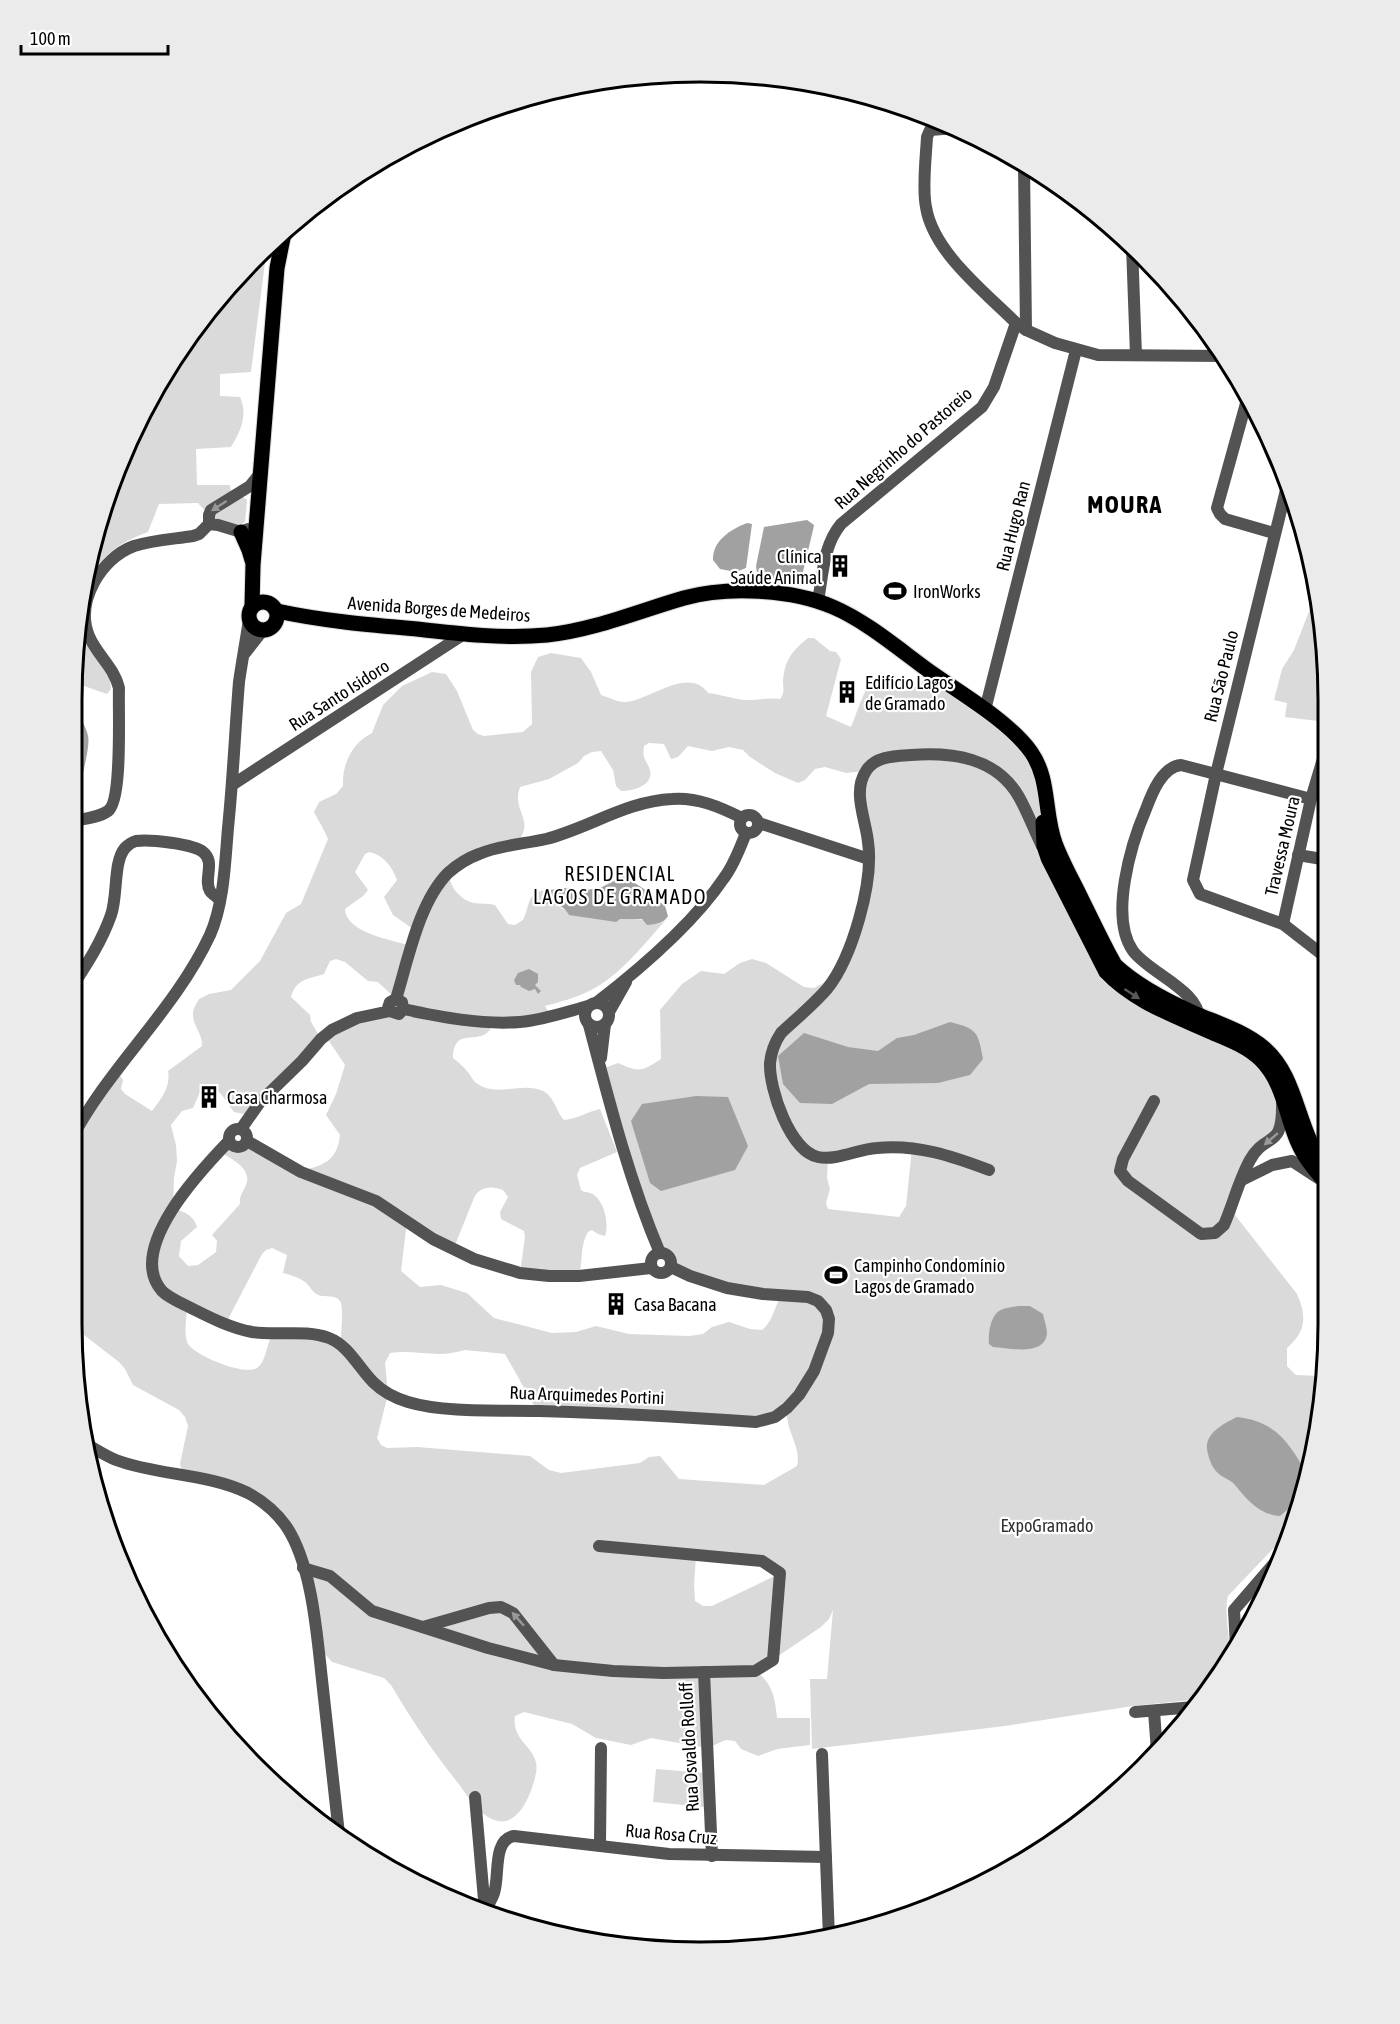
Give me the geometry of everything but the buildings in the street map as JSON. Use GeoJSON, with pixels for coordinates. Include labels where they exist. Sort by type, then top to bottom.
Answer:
{"type":"FeatureCollection","features":[{"type":"Feature","properties":{"kind":"main road"},"geometry":{"type":"LineString","coordinates":[[253,565],[277,268],[281,247]]}},
{"type":"Feature","properties":{"kind":"main road"},"geometry":{"type":"LineString","coordinates":[[241,532],[249,550],[264,615]]}},
{"type":"Feature","properties":{"kind":"main road"},"geometry":{"type":"LineString","coordinates":[[255,548],[264,615]]}},
{"type":"Feature","properties":{"kind":"main road","name":"Avenida Borges de Medeiros"},"geometry":{"type":"LineString","coordinates":[[264,615],[518,637],[567,633],[686,597],[707,593],[749,591],[818,601],[850,616],[985,710],[1019,738],[1031,752],[1038,765],[1047,795],[1054,855],[1106,972],[1117,984],[1138,998],[1194,1012],[1252,1052],[1273,1073],[1305,1156],[1318,1169]]}},
{"type":"Feature","properties":{"kind":"main road","name":"Avenida Borges de Medeiros"},"geometry":{"type":"LineString","coordinates":[[1040,835],[1047,795]]}},
{"type":"Feature","properties":{"kind":"main road"},"geometry":{"type":"LineString","coordinates":[[1040,835],[1054,855]]}},
{"type":"Feature","properties":{"kind":"main road","name":"Avenida Borges de Medeiros"},"geometry":{"type":"LineString","coordinates":[[1054,855],[1115,965],[1126,975],[1194,1012],[1240,1033],[1262,1046],[1274,1057],[1284,1073],[1308,1138],[1318,1156]]}},
{"type":"Feature","properties":{"kind":"street"},"geometry":{"type":"LineString","coordinates":[[935,130],[930,130],[927,137],[925,206],[931,225],[948,254],[1021,326],[1076,350],[1098,355],[1212,356]]}},
{"type":"Feature","properties":{"kind":"street","name":"Rua Negrinho do Pastoreio"},"geometry":{"type":"LineString","coordinates":[[818,601],[826,551],[832,536],[841,524],[982,407],[994,387],[1021,326],[1024,175]]}},
{"type":"Feature","properties":{"kind":"street"},"geometry":{"type":"LineString","coordinates":[[1132,259],[1136,355]]}},
{"type":"Feature","properties":{"kind":"street","name":"Rua Hugo Ran"},"geometry":{"type":"LineString","coordinates":[[985,710],[1076,350]]}},
{"type":"Feature","properties":{"kind":"street"},"geometry":{"type":"LineString","coordinates":[[1244,409],[1217,508],[1225,519],[1274,533]]}},
{"type":"Feature","properties":{"kind":"street"},"geometry":{"type":"LineString","coordinates":[[94,583],[108,563],[133,547],[193,536],[204,530],[209,524],[211,510],[250,486],[262,471]]}},
{"type":"Feature","properties":{"kind":"street","name":"Rua São Paulo"},"geometry":{"type":"LineString","coordinates":[[1283,924],[1200,894],[1193,880],[1216,774],[1284,499]]}},
{"type":"Feature","properties":{"kind":"street"},"geometry":{"type":"LineString","coordinates":[[209,524],[241,532],[248,529],[258,516]]}},
{"type":"Feature","properties":{"kind":"street"},"geometry":{"type":"LineString","coordinates":[[82,1119],[107,1082],[158,1018],[193,965],[216,919],[220,900],[244,653],[264,615]]}},
{"type":"Feature","properties":{"kind":"street"},"geometry":{"type":"LineString","coordinates":[[244,653],[264,615]]}},
{"type":"Feature","properties":{"kind":"street"},"geometry":{"type":"LineString","coordinates":[[82,819],[100,815],[109,810],[117,794],[119,688],[116,677],[90,639],[87,629]]}},
{"type":"Feature","properties":{"kind":"street","name":"Rua Santo Isidoro"},"geometry":{"type":"LineString","coordinates":[[232,785],[464,634]]}},
{"type":"Feature","properties":{"kind":"street"},"geometry":{"type":"LineString","coordinates":[[989,1170],[943,1154],[899,1147],[874,1148],[828,1158],[818,1157],[803,1149],[787,1128],[770,1064],[772,1052],[781,1033],[826,990],[844,961],[868,879],[869,859],[860,789],[865,771],[874,762],[895,756],[934,753],[980,761],[1010,785],[1040,835]]}},
{"type":"Feature","properties":{"kind":"street"},"geometry":{"type":"LineString","coordinates":[[1194,1012],[1176,986],[1145,964],[1127,940],[1122,898],[1125,878],[1136,834],[1149,800],[1166,770],[1181,765],[1311,799]]}},
{"type":"Feature","properties":{"kind":"street","name":"Travessa Moura"},"geometry":{"type":"LineString","coordinates":[[1283,924],[1318,776]]}},
{"type":"Feature","properties":{"kind":"street"},"geometry":{"type":"LineString","coordinates":[[400,1004],[417,931],[437,886],[448,873],[464,861],[496,848],[555,836],[638,805],[655,801],[690,799],[707,803],[742,818],[752,815],[759,823],[869,859]]}},
{"type":"Feature","properties":{"kind":"street"},"geometry":{"type":"LineString","coordinates":[[742,818],[741,828],[746,833]]}},
{"type":"Feature","properties":{"kind":"street"},"geometry":{"type":"LineString","coordinates":[[746,833],[754,832],[759,823]]}},
{"type":"Feature","properties":{"kind":"street"},"geometry":{"type":"LineString","coordinates":[[589,1013],[709,898],[726,876],[746,833]]}},
{"type":"Feature","properties":{"kind":"street"},"geometry":{"type":"LineString","coordinates":[[82,971],[100,941],[112,914],[119,862],[123,850],[130,843],[146,841],[200,850],[209,860],[210,892],[220,900]]}},
{"type":"Feature","properties":{"kind":"street"},"geometry":{"type":"LineString","coordinates":[[1298,855],[1318,858]]}},
{"type":"Feature","properties":{"kind":"street"},"geometry":{"type":"LineString","coordinates":[[1283,924],[1318,951]]}},
{"type":"Feature","properties":{"kind":"street"},"geometry":{"type":"LineString","coordinates":[[600,1065],[607,1018],[629,977]]}},
{"type":"Feature","properties":{"kind":"street"},"geometry":{"type":"LineString","coordinates":[[242,1129],[249,1115],[260,1102],[321,1039],[332,1030],[357,1018],[390,1011],[388,1008],[390,1002],[462,1020],[493,1023],[522,1022],[551,1016],[589,1013],[604,1005],[607,1018]]}},
{"type":"Feature","properties":{"kind":"street"},"geometry":{"type":"LineString","coordinates":[[589,1013],[597,1027],[607,1018]]}},
{"type":"Feature","properties":{"kind":"street"},"geometry":{"type":"LineString","coordinates":[[247,1141],[301,1172],[376,1201],[443,1245],[474,1259],[520,1274],[579,1276],[651,1268],[661,1274],[669,1270],[671,1263],[668,1256],[660,1253],[635,1185],[600,1065],[589,1013]]}},
{"type":"Feature","properties":{"kind":"street"},"geometry":{"type":"LineString","coordinates":[[1154,1101],[1123,1158],[1120,1171],[1128,1181],[1201,1234],[1215,1233],[1224,1225],[1254,1154],[1279,1134],[1282,1117],[1281,1090]]}},
{"type":"Feature","properties":{"kind":"street"},"geometry":{"type":"LineString","coordinates":[[242,1129],[247,1134],[247,1141]]}},
{"type":"Feature","properties":{"kind":"street"},"geometry":{"type":"LineString","coordinates":[[242,1129],[231,1131],[230,1141],[238,1147],[247,1141]]}},
{"type":"Feature","properties":{"kind":"street","name":"Rua Arquimedes Portini"},"geometry":{"type":"LineString","coordinates":[[230,1141],[198,1174],[173,1210],[154,1247],[156,1282],[163,1292],[225,1325],[255,1332],[316,1335],[337,1342],[373,1382],[388,1394],[409,1402],[433,1408],[573,1412],[756,1422],[775,1417],[799,1395],[814,1371],[828,1333],[829,1319],[826,1310],[818,1302],[808,1297],[763,1294],[727,1288],[671,1267]]}},
{"type":"Feature","properties":{"kind":"street"},"geometry":{"type":"LineString","coordinates":[[1241,1181],[1272,1165],[1292,1161],[1318,1174]]}},
{"type":"Feature","properties":{"kind":"street"},"geometry":{"type":"LineString","coordinates":[[651,1268],[651,1260],[660,1253]]}},
{"type":"Feature","properties":{"kind":"street"},"geometry":{"type":"LineString","coordinates":[[95,1449],[115,1460],[208,1480],[247,1493],[262,1502],[286,1527],[309,1588],[338,1824]]}},
{"type":"Feature","properties":{"kind":"street"},"geometry":{"type":"LineString","coordinates":[[303,1568],[330,1576],[372,1611],[488,1648],[554,1665],[613,1671],[755,1671],[773,1660],[780,1573],[762,1561],[599,1546]]}},
{"type":"Feature","properties":{"kind":"street"},"geometry":{"type":"LineString","coordinates":[[1235,1633],[1234,1610],[1264,1574]]}},
{"type":"Feature","properties":{"kind":"street"},"geometry":{"type":"LineString","coordinates":[[423,1627],[489,1608],[501,1608],[513,1612],[554,1665]]}},
{"type":"Feature","properties":{"kind":"street","name":"Rua Osvaldo Rolloff"},"geometry":{"type":"LineString","coordinates":[[704,1672],[712,1856]]}},
{"type":"Feature","properties":{"kind":"street"},"geometry":{"type":"LineString","coordinates":[[1135,1712],[1183,1708]]}},
{"type":"Feature","properties":{"kind":"street"},"geometry":{"type":"LineString","coordinates":[[1154,1711],[1156,1740]]}},
{"type":"Feature","properties":{"kind":"street"},"geometry":{"type":"LineString","coordinates":[[600,1845],[601,1748]]}},
{"type":"Feature","properties":{"kind":"street"},"geometry":{"type":"LineString","coordinates":[[822,1754],[829,1928]]}},
{"type":"Feature","properties":{"kind":"street"},"geometry":{"type":"LineString","coordinates":[[475,1797],[484,1902]]}},
{"type":"Feature","properties":{"kind":"street","name":"Rua Rosa Cruz"},"geometry":{"type":"LineString","coordinates":[[489,1904],[494,1893],[502,1844],[509,1837],[514,1836],[669,1854],[826,1857]]}},
{"type":"Feature","properties":{"kind":"green space"},"geometry":{"type":"Polygon","coordinates":[[[265,261],[251,372],[220,374],[220,396],[240,397],[243,417],[240,429],[231,447],[196,449],[197,485],[230,485],[231,492],[204,510],[198,503],[159,504],[148,532],[126,542],[108,554],[98,566],[115,502],[146,427],[165,391],[210,324],[265,261]]]}},
{"type":"Feature","properties":{"kind":"green space"},"geometry":{"type":"Polygon","coordinates":[[[242,496],[247,500],[245,522],[234,525],[213,517],[213,513],[242,496]]]}},
{"type":"Feature","properties":{"kind":"green space"},"geometry":{"type":"Polygon","coordinates":[[[1310,608],[1316,660],[1318,721],[1285,717],[1287,703],[1274,700],[1282,669],[1294,650],[1310,608]]]}},
{"type":"Feature","properties":{"kind":"green space","name":"ExpoGramado"},"geometry":{"type":"Polygon","coordinates":[[[808,638],[814,638],[830,651],[836,652],[841,659],[826,716],[851,727],[867,687],[877,677],[884,676],[893,679],[902,689],[908,691],[924,680],[932,679],[1019,738],[1046,795],[1106,972],[1261,1061],[1282,1117],[1259,1149],[1241,1181],[1235,1215],[1297,1294],[1302,1309],[1301,1330],[1287,1348],[1287,1366],[1296,1375],[1315,1376],[1306,1444],[1296,1484],[1275,1546],[1228,1596],[1229,1643],[1190,1700],[1133,1706],[1005,1726],[812,1749],[810,1679],[827,1679],[833,1610],[829,1619],[821,1627],[756,1671],[770,1686],[777,1718],[810,1718],[810,1745],[777,1749],[758,1756],[741,1749],[735,1741],[726,1740],[707,1748],[651,1738],[631,1745],[596,1738],[572,1724],[524,1712],[515,1716],[515,1725],[517,1733],[534,1757],[536,1773],[531,1791],[521,1809],[507,1821],[498,1821],[479,1810],[440,1759],[384,1678],[332,1662],[325,1654],[317,1639],[309,1588],[286,1527],[262,1502],[184,1476],[180,1464],[188,1426],[185,1417],[179,1410],[133,1385],[119,1362],[83,1335],[82,1123],[117,1070],[123,1080],[121,1089],[125,1094],[152,1111],[167,1088],[168,1071],[202,1046],[193,1017],[196,1004],[199,999],[209,994],[231,990],[260,961],[286,913],[301,904],[328,839],[314,812],[319,802],[336,794],[343,786],[346,762],[354,748],[372,733],[383,705],[402,686],[432,672],[446,674],[457,691],[473,730],[484,736],[523,732],[532,724],[531,672],[538,657],[551,653],[581,658],[591,672],[601,695],[624,702],[668,687],[690,683],[700,685],[708,693],[737,699],[780,699],[783,692],[784,673],[794,651],[808,638]],[[649,743],[644,746],[644,756],[650,775],[645,784],[636,789],[621,791],[616,786],[613,770],[601,751],[584,756],[578,763],[549,779],[520,787],[518,796],[524,828],[516,844],[449,873],[451,883],[460,896],[474,903],[495,905],[508,924],[515,925],[523,920],[530,899],[536,892],[549,890],[543,898],[568,911],[636,919],[658,924],[665,921],[630,960],[610,978],[578,996],[545,1006],[551,1016],[493,1023],[489,1031],[483,1035],[464,1038],[458,1041],[455,1047],[453,1058],[475,1082],[483,1087],[500,1090],[535,1088],[543,1091],[550,1096],[564,1120],[600,1109],[617,1152],[580,1168],[577,1175],[581,1190],[591,1193],[601,1203],[606,1220],[605,1236],[592,1230],[588,1232],[585,1237],[579,1276],[520,1273],[524,1231],[501,1219],[500,1212],[508,1197],[503,1190],[487,1188],[480,1191],[474,1198],[453,1250],[407,1221],[401,1271],[420,1287],[441,1285],[467,1293],[494,1318],[552,1333],[576,1332],[596,1326],[629,1334],[689,1336],[703,1334],[712,1327],[729,1322],[750,1329],[762,1330],[771,1318],[781,1296],[727,1288],[671,1263],[668,1256],[660,1253],[602,1069],[618,1063],[641,1069],[661,1059],[660,1010],[682,984],[701,971],[724,974],[740,963],[752,959],[766,963],[804,987],[814,988],[836,976],[868,879],[859,794],[865,771],[846,773],[825,767],[815,769],[805,780],[798,783],[775,773],[743,750],[729,747],[712,751],[688,746],[678,757],[671,759],[664,744],[649,743]],[[369,852],[365,854],[355,872],[368,890],[345,909],[347,917],[361,930],[412,946],[416,931],[393,915],[384,897],[397,880],[393,871],[387,862],[369,852]],[[336,959],[330,961],[324,974],[299,983],[291,997],[310,1015],[311,1022],[321,1039],[249,1115],[234,1112],[220,1093],[208,1086],[200,1092],[193,1108],[182,1111],[171,1125],[177,1161],[173,1210],[188,1214],[197,1227],[181,1241],[179,1256],[188,1266],[198,1265],[216,1252],[217,1241],[212,1235],[240,1204],[247,1175],[238,1163],[225,1155],[224,1152],[232,1144],[238,1147],[245,1144],[301,1171],[328,1161],[336,1151],[340,1135],[326,1115],[336,1094],[345,1065],[329,1041],[332,1030],[343,1024],[399,1014],[396,999],[378,982],[368,981],[345,962],[336,959]],[[912,1148],[828,1158],[827,1178],[830,1189],[826,1203],[828,1209],[899,1217],[906,1206],[912,1148]],[[272,1248],[266,1250],[225,1325],[187,1306],[185,1330],[188,1344],[200,1354],[221,1364],[251,1370],[257,1368],[262,1362],[271,1338],[341,1339],[340,1301],[318,1295],[302,1280],[283,1273],[287,1255],[272,1248]],[[465,1350],[455,1353],[390,1353],[385,1363],[388,1394],[377,1438],[381,1445],[387,1448],[417,1447],[530,1456],[549,1470],[561,1473],[640,1463],[649,1457],[660,1456],[679,1479],[764,1485],[797,1466],[797,1452],[788,1425],[787,1409],[775,1417],[537,1411],[505,1354],[465,1350]],[[696,1557],[695,1601],[703,1606],[712,1606],[779,1574],[762,1561],[696,1557]]]}},
{"type":"Feature","properties":{"kind":"green space"},"geometry":{"type":"Polygon","coordinates":[[[86,640],[110,680],[111,689],[107,694],[83,687],[86,640]]]}},
{"type":"Feature","properties":{"kind":"green space"},"geometry":{"type":"Polygon","coordinates":[[[656,1769],[705,1773],[705,1807],[653,1802],[656,1769]]]}},
{"type":"Feature","properties":{"kind":"shaded area"},"geometry":{"type":"Polygon","coordinates":[[[807,520],[814,525],[801,580],[762,578],[757,573],[756,566],[764,527],[807,520]]]}},
{"type":"Feature","properties":{"kind":"shaded area"},"geometry":{"type":"Polygon","coordinates":[[[747,523],[752,524],[746,568],[736,572],[720,569],[713,560],[716,547],[729,532],[747,523]]]}},
{"type":"Feature","properties":{"kind":"shaded area"},"geometry":{"type":"Polygon","coordinates":[[[82,720],[88,736],[88,750],[82,774],[82,720]]]}},
{"type":"Feature","properties":{"kind":"shaded area"},"geometry":{"type":"Polygon","coordinates":[[[624,876],[665,906],[668,916],[664,921],[647,925],[642,919],[620,919],[616,922],[569,915],[562,907],[546,904],[543,898],[549,890],[565,888],[577,891],[600,888],[624,876]]]}},
{"type":"Feature","properties":{"kind":"shaded area"},"geometry":{"type":"Polygon","coordinates":[[[529,969],[538,974],[538,982],[535,985],[541,991],[538,994],[535,989],[529,991],[516,985],[514,980],[518,973],[529,969]]]}},
{"type":"Feature","properties":{"kind":"shaded area"},"geometry":{"type":"Polygon","coordinates":[[[950,1022],[971,1029],[980,1042],[983,1059],[970,1075],[938,1083],[869,1084],[832,1104],[800,1103],[783,1084],[778,1056],[804,1033],[848,1047],[878,1051],[897,1038],[914,1035],[950,1022]]]}},
{"type":"Feature","properties":{"kind":"shaded area"},"geometry":{"type":"Polygon","coordinates":[[[696,1096],[728,1097],[748,1146],[735,1170],[661,1191],[650,1183],[631,1121],[642,1104],[696,1096]]]}},
{"type":"Feature","properties":{"kind":"shaded area"},"geometry":{"type":"Polygon","coordinates":[[[1030,1306],[1043,1314],[1047,1331],[1045,1341],[1033,1348],[1025,1349],[993,1347],[989,1344],[989,1340],[993,1317],[1001,1310],[1030,1306]]]}},
{"type":"Feature","properties":{"kind":"shaded area"},"geometry":{"type":"Polygon","coordinates":[[[1237,1417],[1262,1423],[1280,1435],[1294,1453],[1301,1465],[1289,1508],[1280,1516],[1266,1513],[1254,1506],[1233,1483],[1213,1468],[1207,1447],[1210,1436],[1219,1427],[1237,1417]]]}},
{"type":"Feature","properties":{"kind":"place","name":"Clínica Saúde Animal"},"geometry":{"type":"Point","coordinates":[840,566]}},
{"type":"Feature","properties":{"kind":"place","name":"IronWorks"},"geometry":{"type":"Point","coordinates":[895,591]}},
{"type":"Feature","properties":{"kind":"place","name":"Edifício Lagos de Gramado"},"geometry":{"type":"Point","coordinates":[847,692]}},
{"type":"Feature","properties":{"kind":"place","name":"Casa Charmosa"},"geometry":{"type":"Point","coordinates":[209,1097]}},
{"type":"Feature","properties":{"kind":"place","name":"Campinho Condomínio Lagos de Gramado"},"geometry":{"type":"Point","coordinates":[836,1275]}},
{"type":"Feature","properties":{"kind":"place","name":"Casa Bacana"},"geometry":{"type":"Point","coordinates":[616,1304]}},
{"type":"Feature","properties":{"kind":"district","name":"MOURA"},"geometry":{"type":"Point","coordinates":[1125,504]}},
{"type":"Feature","properties":{"kind":"district","name":"RESIDENCIAL LAGOS DE GRAMADO"},"geometry":{"type":"Point","coordinates":[620,884]}}]}
